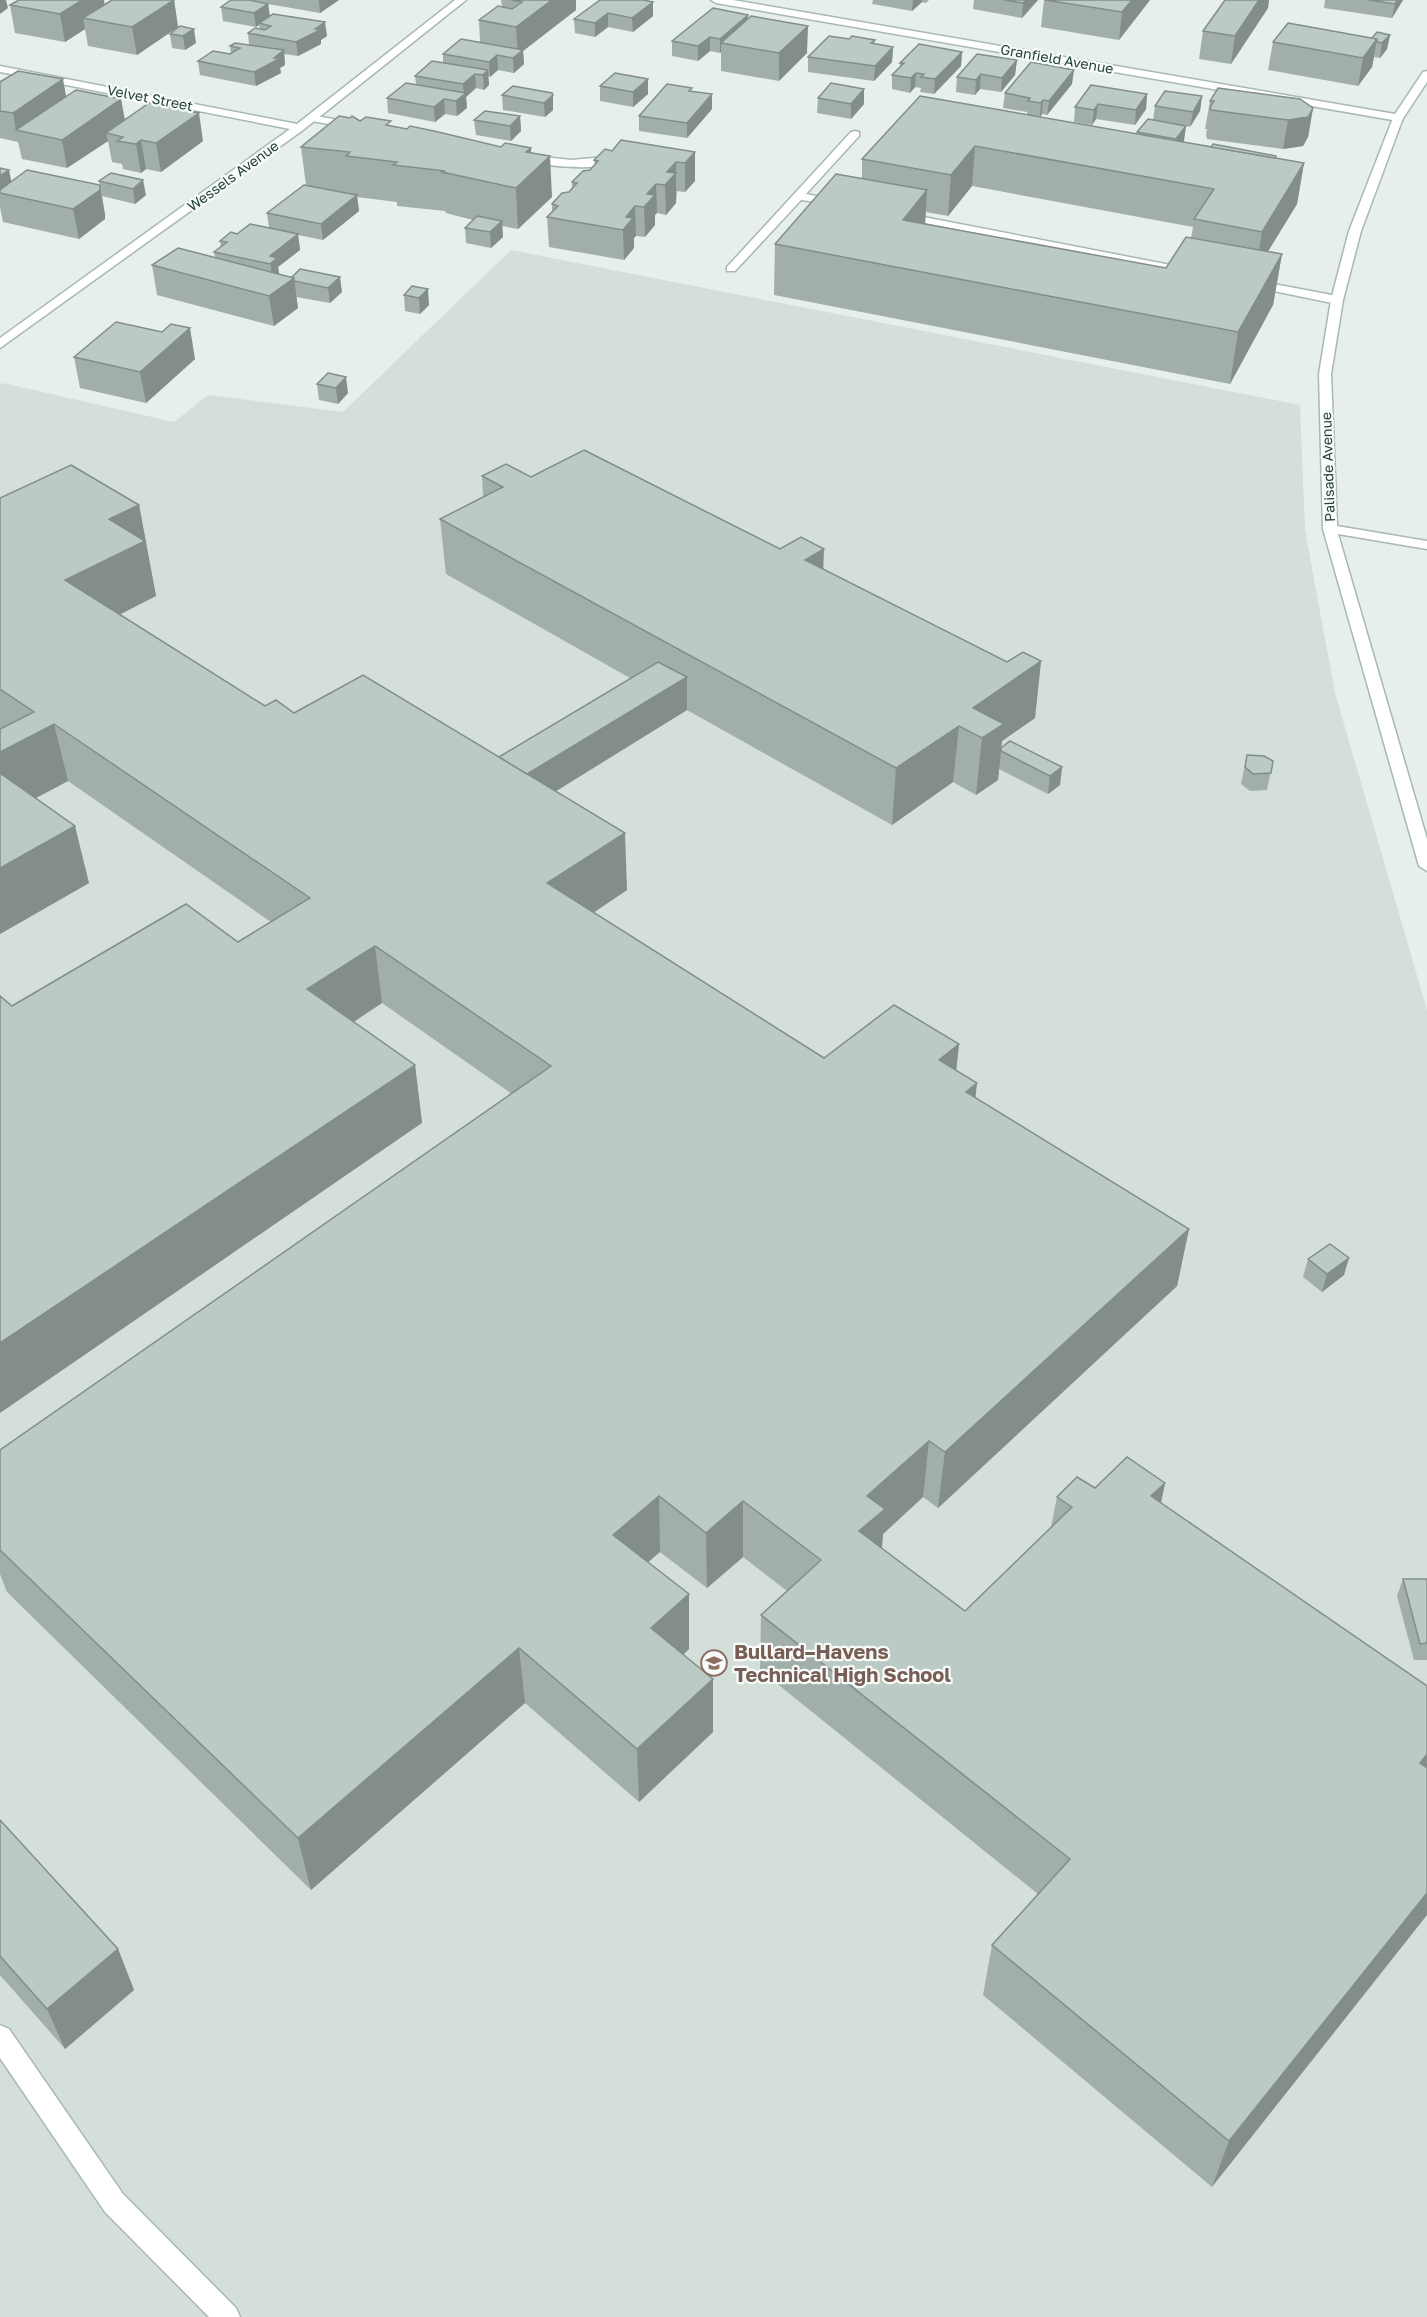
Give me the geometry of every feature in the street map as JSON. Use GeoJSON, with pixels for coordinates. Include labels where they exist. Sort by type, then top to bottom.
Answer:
{"type":"FeatureCollection","features":[{"type":"Feature","properties":{"kind":"street","name":"Wessels Avenue"},"geometry":{"type":"LineString","coordinates":[[0,344],[299,128],[461,0]]}},
{"type":"Feature","properties":{"kind":"street","name":"Granfield Avenue"},"geometry":{"type":"LineString","coordinates":[[716,0],[1398,118]]}},
{"type":"Feature","properties":{"kind":"street","name":"Velvet Street"},"geometry":{"type":"LineString","coordinates":[[0,69],[299,128]]}},
{"type":"Feature","properties":{"kind":"street","name":"Palisade Avenue"},"geometry":{"type":"LineString","coordinates":[[1427,74],[1398,118],[1355,231],[1337,300],[1325,374],[1330,530],[1427,866]]}},
{"type":"Feature","properties":{"kind":"street"},"geometry":{"type":"LineString","coordinates":[[311,118],[369,129]]}},
{"type":"Feature","properties":{"kind":"street"},"geometry":{"type":"LineString","coordinates":[[730,269],[855,134]]}},
{"type":"Feature","properties":{"kind":"street"},"geometry":{"type":"LineString","coordinates":[[518,157],[564,165],[596,163],[622,158]]}},
{"type":"Feature","properties":{"kind":"street"},"geometry":{"type":"LineString","coordinates":[[798,196],[845,205]]}},
{"type":"Feature","properties":{"kind":"street"},"geometry":{"type":"LineString","coordinates":[[892,214],[1208,275]]}},
{"type":"Feature","properties":{"kind":"street"},"geometry":{"type":"LineString","coordinates":[[1243,282],[1337,300]]}},
{"type":"Feature","properties":{"kind":"street"},"geometry":{"type":"LineString","coordinates":[[0,323],[21,328]]}},
{"type":"Feature","properties":{"kind":"street"},"geometry":{"type":"LineString","coordinates":[[1330,530],[1427,546]]}},
{"type":"Feature","properties":{"kind":"street"},"geometry":{"type":"LineString","coordinates":[[0,2037],[114,2203],[227,2317]]}},
{"type":"Feature","properties":{"kind":"shaded area","name":"Bullard–Havens Technical High School"},"geometry":{"type":"Polygon","coordinates":[[[511,250],[1300,405],[1305,530],[1335,693],[1427,1010],[1427,2317],[0,2317],[0,385],[3,383],[174,422],[208,395],[343,412],[511,250]]]}},
{"type":"Feature","properties":{"kind":"building"},"geometry":{"type":"Polygon","coordinates":[[[19,0],[82,0],[60,14],[10,5],[19,0]]]}},
{"type":"Feature","properties":{"kind":"building"},"geometry":{"type":"Polygon","coordinates":[[[112,0],[174,0],[132,27],[83,18],[112,0]]]}},
{"type":"Feature","properties":{"kind":"building"},"geometry":{"type":"Polygon","coordinates":[[[231,0],[249,0],[268,4],[254,13],[221,7],[231,0]]]}},
{"type":"Feature","properties":{"kind":"building"},"geometry":{"type":"Polygon","coordinates":[[[511,0],[552,0],[516,27],[479,20],[498,6],[512,9],[522,2],[511,0]]]}},
{"type":"Feature","properties":{"kind":"building"},"geometry":{"type":"Polygon","coordinates":[[[600,0],[653,2],[632,18],[608,13],[595,23],[574,19],[600,0]]]}},
{"type":"Feature","properties":{"kind":"building"},"geometry":{"type":"Polygon","coordinates":[[[1004,0],[1026,0],[1023,3],[1004,0]]]}},
{"type":"Feature","properties":{"kind":"building"},"geometry":{"type":"Polygon","coordinates":[[[1045,0],[1132,0],[1122,12],[1045,0]]]}},
{"type":"Feature","properties":{"kind":"building"},"geometry":{"type":"Polygon","coordinates":[[[1225,0],[1259,0],[1235,36],[1203,31],[1225,0]]]}},
{"type":"Feature","properties":{"kind":"building"},"geometry":{"type":"Polygon","coordinates":[[[1369,0],[1397,0],[1395,4],[1369,0]]]}},
{"type":"Feature","properties":{"kind":"building"},"geometry":{"type":"Polygon","coordinates":[[[713,8],[748,15],[720,39],[710,37],[698,46],[672,41],[713,8]]]}},
{"type":"Feature","properties":{"kind":"building"},"geometry":{"type":"Polygon","coordinates":[[[273,14],[325,22],[315,29],[320,30],[296,42],[248,33],[255,28],[265,30],[271,26],[259,23],[273,14]]]}},
{"type":"Feature","properties":{"kind":"building"},"geometry":{"type":"Polygon","coordinates":[[[751,16],[808,26],[779,53],[721,43],[751,16]]]}},
{"type":"Feature","properties":{"kind":"building"},"geometry":{"type":"Polygon","coordinates":[[[1288,23],[1377,39],[1363,58],[1273,42],[1288,23]]]}},
{"type":"Feature","properties":{"kind":"building"},"geometry":{"type":"Polygon","coordinates":[[[180,26],[194,29],[183,36],[170,34],[180,26]]]}},
{"type":"Feature","properties":{"kind":"building"},"geometry":{"type":"Polygon","coordinates":[[[1377,32],[1390,35],[1382,43],[1377,42],[1377,39],[1372,38],[1377,32]]]}},
{"type":"Feature","properties":{"kind":"building"},"geometry":{"type":"Polygon","coordinates":[[[829,36],[849,39],[852,36],[875,40],[871,43],[893,47],[875,66],[808,57],[829,36]]]}},
{"type":"Feature","properties":{"kind":"building"},"geometry":{"type":"Polygon","coordinates":[[[461,39],[523,50],[513,58],[497,55],[489,62],[443,54],[461,39]]]}},
{"type":"Feature","properties":{"kind":"building"},"geometry":{"type":"Polygon","coordinates":[[[235,43],[284,50],[274,58],[279,59],[254,72],[198,61],[213,51],[230,54],[240,48],[230,46],[235,43]]]}},
{"type":"Feature","properties":{"kind":"building"},"geometry":{"type":"Polygon","coordinates":[[[919,44],[962,52],[935,79],[921,77],[924,74],[916,73],[911,78],[892,75],[904,63],[900,63],[919,44]]]}},
{"type":"Feature","properties":{"kind":"building"},"geometry":{"type":"Polygon","coordinates":[[[977,54],[1017,60],[1002,78],[981,74],[976,80],[957,77],[977,54]]]}},
{"type":"Feature","properties":{"kind":"building"},"geometry":{"type":"Polygon","coordinates":[[[432,61],[488,70],[483,75],[475,74],[463,84],[415,76],[432,61]]]}},
{"type":"Feature","properties":{"kind":"building"},"geometry":{"type":"Polygon","coordinates":[[[1031,62],[1074,70],[1049,101],[1043,100],[1041,103],[1028,101],[1030,98],[1005,93],[1031,62]]]}},
{"type":"Feature","properties":{"kind":"building"},"geometry":{"type":"Polygon","coordinates":[[[18,71],[63,79],[13,113],[0,111],[0,82],[18,71]]]}},
{"type":"Feature","properties":{"kind":"building"},"geometry":{"type":"Polygon","coordinates":[[[615,73],[648,79],[633,92],[600,86],[615,73]]]}},
{"type":"Feature","properties":{"kind":"building"},"geometry":{"type":"Polygon","coordinates":[[[406,83],[466,93],[456,101],[444,99],[434,107],[387,98],[406,83]]]}},
{"type":"Feature","properties":{"kind":"building"},"geometry":{"type":"Polygon","coordinates":[[[831,83],[864,89],[851,104],[818,98],[831,83]]]}},
{"type":"Feature","properties":{"kind":"building"},"geometry":{"type":"Polygon","coordinates":[[[667,84],[692,88],[689,91],[712,94],[687,123],[639,116],[667,84]]]}},
{"type":"Feature","properties":{"kind":"building"},"geometry":{"type":"Polygon","coordinates":[[[1091,85],[1147,94],[1136,110],[1098,104],[1094,110],[1075,107],[1091,85]]]}},
{"type":"Feature","properties":{"kind":"building"},"geometry":{"type":"Polygon","coordinates":[[[513,86],[553,95],[544,103],[502,95],[513,86]]]}},
{"type":"Feature","properties":{"kind":"building"},"geometry":{"type":"Polygon","coordinates":[[[1218,88],[1300,99],[1313,108],[1308,117],[1288,120],[1211,110],[1210,107],[1214,101],[1210,101],[1218,88]]]}},
{"type":"Feature","properties":{"kind":"building"},"geometry":{"type":"Polygon","coordinates":[[[76,90],[121,99],[62,140],[16,130],[76,90]]]}},
{"type":"Feature","properties":{"kind":"building"},"geometry":{"type":"Polygon","coordinates":[[[1165,91],[1202,96],[1193,112],[1155,106],[1165,91]]]}},
{"type":"Feature","properties":{"kind":"building"},"geometry":{"type":"Polygon","coordinates":[[[920,96],[1304,163],[1262,232],[1194,219],[1214,189],[975,146],[951,175],[862,159],[920,96]]]}},
{"type":"Feature","properties":{"kind":"building"},"geometry":{"type":"Polygon","coordinates":[[[149,103],[199,113],[156,143],[141,140],[136,144],[117,141],[123,137],[106,133],[149,103]]]}},
{"type":"Feature","properties":{"kind":"building"},"geometry":{"type":"Polygon","coordinates":[[[485,111],[520,116],[510,126],[474,120],[485,111]]]}},
{"type":"Feature","properties":{"kind":"building"},"geometry":{"type":"Polygon","coordinates":[[[339,116],[350,118],[352,116],[360,121],[366,117],[391,121],[386,125],[407,129],[410,126],[501,147],[505,143],[531,148],[526,152],[550,156],[516,188],[442,172],[445,171],[393,165],[397,162],[346,156],[350,152],[301,147],[339,116]]]}},
{"type":"Feature","properties":{"kind":"building"},"geometry":{"type":"Polygon","coordinates":[[[1148,119],[1186,126],[1176,139],[1137,132],[1148,119]]]}},
{"type":"Feature","properties":{"kind":"building"},"geometry":{"type":"Polygon","coordinates":[[[621,140],[695,152],[685,163],[676,162],[667,172],[676,173],[665,185],[656,184],[647,194],[655,195],[644,207],[635,206],[626,217],[633,218],[623,230],[547,217],[558,206],[552,204],[562,193],[569,192],[577,183],[572,182],[583,171],[590,170],[598,161],[594,160],[605,149],[612,151],[621,140]]]}},
{"type":"Feature","properties":{"kind":"building"},"geometry":{"type":"Polygon","coordinates":[[[1213,144],[1276,156],[1275,158],[1211,147],[1213,144]]]}},
{"type":"Feature","properties":{"kind":"building"},"geometry":{"type":"Polygon","coordinates":[[[0,168],[9,170],[0,176],[0,168]]]}},
{"type":"Feature","properties":{"kind":"building"},"geometry":{"type":"Polygon","coordinates":[[[27,170],[100,185],[100,190],[73,209],[0,193],[0,190],[27,170]]]}},
{"type":"Feature","properties":{"kind":"building"},"geometry":{"type":"Polygon","coordinates":[[[111,173],[143,180],[133,189],[99,181],[111,173]]]}},
{"type":"Feature","properties":{"kind":"building"},"geometry":{"type":"Polygon","coordinates":[[[836,174],[927,190],[903,220],[1166,268],[1186,237],[1282,254],[1238,332],[775,244],[836,174]]]}},
{"type":"Feature","properties":{"kind":"building"},"geometry":{"type":"Polygon","coordinates":[[[304,185],[357,195],[321,224],[267,213],[304,185]]]}},
{"type":"Feature","properties":{"kind":"building"},"geometry":{"type":"Polygon","coordinates":[[[477,216],[502,221],[490,232],[465,228],[477,216]]]}},
{"type":"Feature","properties":{"kind":"building"},"geometry":{"type":"Polygon","coordinates":[[[250,224],[298,234],[270,256],[277,258],[270,264],[214,252],[227,242],[220,241],[231,232],[237,234],[250,224]]]}},
{"type":"Feature","properties":{"kind":"building"},"geometry":{"type":"Polygon","coordinates":[[[178,248],[294,278],[269,296],[152,265],[178,248]]]}},
{"type":"Feature","properties":{"kind":"building"},"geometry":{"type":"Polygon","coordinates":[[[300,269],[340,277],[328,288],[294,281],[292,277],[300,269]]]}},
{"type":"Feature","properties":{"kind":"building"},"geometry":{"type":"Polygon","coordinates":[[[412,286],[428,289],[419,298],[404,295],[412,286]]]}},
{"type":"Feature","properties":{"kind":"building"},"geometry":{"type":"Polygon","coordinates":[[[116,322],[162,332],[171,324],[190,328],[140,372],[74,357],[116,322]]]}},
{"type":"Feature","properties":{"kind":"building"},"geometry":{"type":"Polygon","coordinates":[[[328,373],[346,377],[336,388],[317,384],[328,373]]]}},
{"type":"Feature","properties":{"kind":"building"},"geometry":{"type":"Polygon","coordinates":[[[584,450],[780,549],[801,537],[824,549],[805,560],[1007,662],[1023,652],[1041,661],[973,708],[1004,724],[982,738],[959,726],[896,768],[440,519],[503,487],[482,476],[506,464],[531,477],[584,450]]]}},
{"type":"Feature","properties":{"kind":"building"},"geometry":{"type":"Polygon","coordinates":[[[71,465],[139,505],[109,519],[145,541],[65,580],[265,706],[276,700],[294,713],[363,675],[625,833],[547,883],[824,1058],[894,1005],[959,1044],[939,1060],[977,1083],[966,1092],[1189,1229],[945,1452],[929,1441],[867,1496],[885,1509],[859,1531],[965,1611],[1072,1507],[1057,1497],[1077,1477],[1095,1488],[1127,1457],[1165,1483],[1151,1496],[1427,1686],[1427,1754],[1420,1763],[1427,1768],[1427,1893],[1229,2141],[992,1945],[1070,1859],[761,1615],[821,1560],[743,1501],[706,1533],[659,1496],[613,1535],[689,1594],[651,1628],[713,1679],[637,1749],[519,1648],[298,1838],[0,1550],[0,1450],[551,1066],[375,946],[307,989],[415,1065],[0,1343],[0,996],[12,1006],[186,904],[238,942],[310,898],[54,724],[0,752],[0,729],[34,712],[0,689],[0,498],[71,465]]]}},
{"type":"Feature","properties":{"kind":"building"},"geometry":{"type":"Polygon","coordinates":[[[658,662],[687,677],[527,774],[499,757],[658,662]]]}},
{"type":"Feature","properties":{"kind":"building"},"geometry":{"type":"Polygon","coordinates":[[[1010,741],[1062,767],[1050,776],[1001,751],[1001,748],[1010,741]]]}},
{"type":"Feature","properties":{"kind":"building"},"geometry":{"type":"Polygon","coordinates":[[[1247,755],[1264,756],[1273,761],[1271,773],[1253,774],[1245,767],[1247,755]]]}},
{"type":"Feature","properties":{"kind":"building"},"geometry":{"type":"Polygon","coordinates":[[[0,773],[75,826],[0,868],[0,773]]]}},
{"type":"Feature","properties":{"kind":"building"},"geometry":{"type":"Polygon","coordinates":[[[1330,1244],[1349,1258],[1327,1274],[1308,1259],[1330,1244]]]}},
{"type":"Feature","properties":{"kind":"building"},"geometry":{"type":"Polygon","coordinates":[[[1403,1579],[1427,1579],[1427,1643],[1420,1644],[1403,1579]]]}},
{"type":"Feature","properties":{"kind":"building"},"geometry":{"type":"Polygon","coordinates":[[[0,1820],[118,1949],[47,2009],[0,1956],[0,1820]]]}},
{"type":"Feature","properties":{"kind":"place","name":"Bullard–Havens Technical High School"},"geometry":{"type":"Point","coordinates":[714,1663]}}]}
